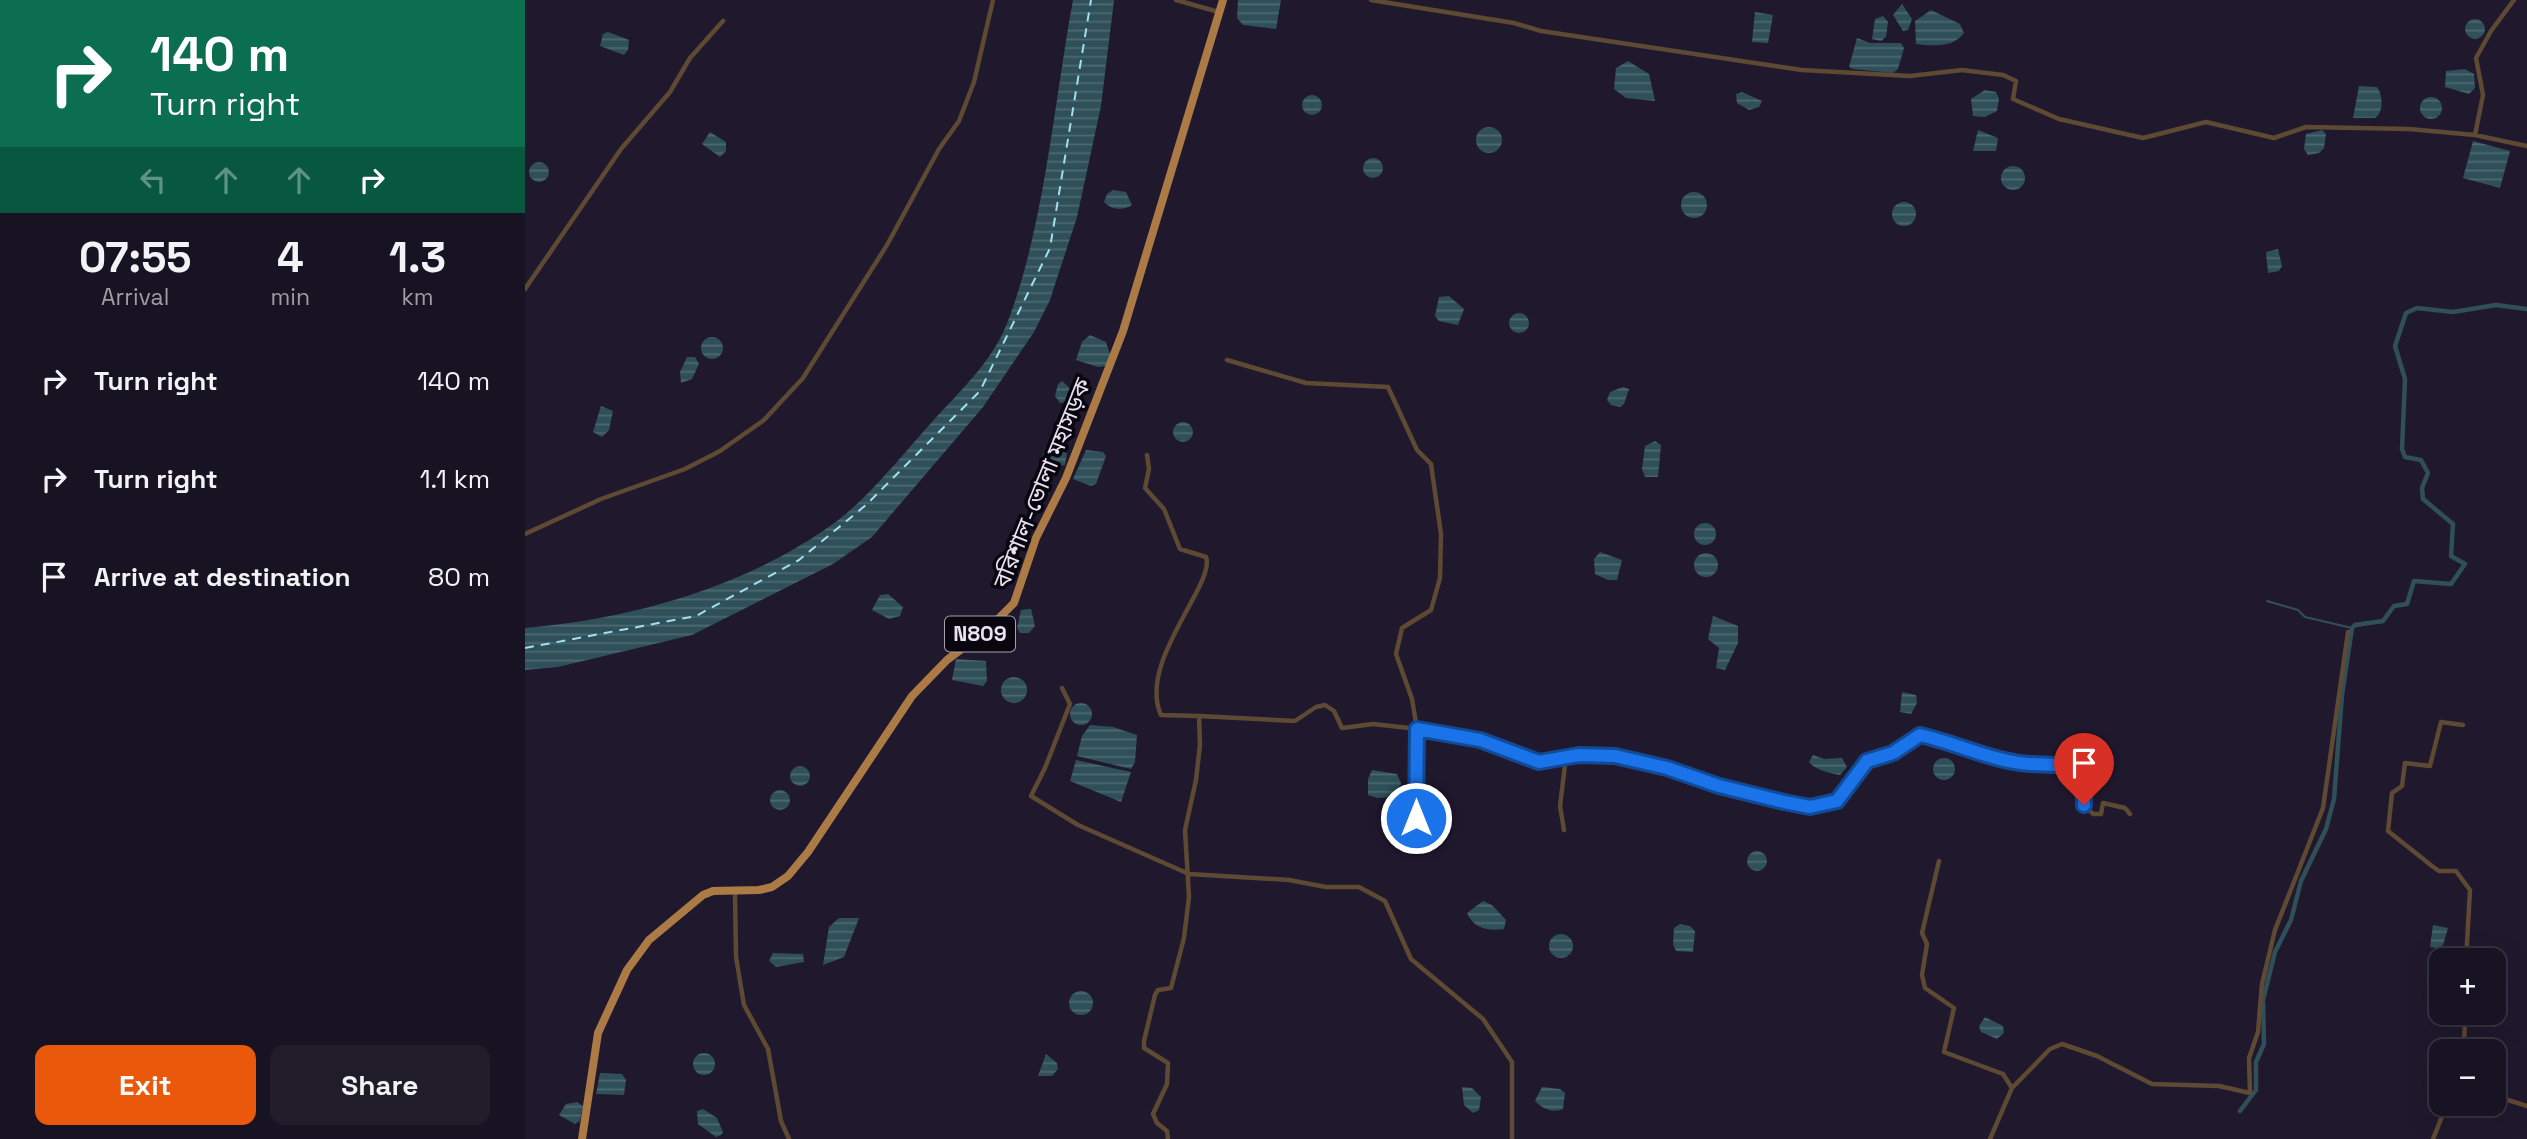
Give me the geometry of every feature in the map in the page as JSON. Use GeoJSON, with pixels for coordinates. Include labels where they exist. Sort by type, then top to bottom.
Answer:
{"type":"FeatureCollection","features":[{"type":"Feature","properties":{"kind":"highway","name":"বরিশাল-ভোলা মহাসড়ক"},"geometry":{"type":"LineString","coordinates":[[582,1139],[598,1033],[627,970],[649,940],[703,895],[772,887],[788,876],[808,852],[912,696],[947,660],[989,628],[1014,603],[1036,538],[1066,478],[1123,331],[1223,0]]}},
{"type":"Feature","properties":{"kind":"street"},"geometry":{"type":"LineString","coordinates":[[525,534],[601,499],[685,469],[720,451],[764,419],[803,378],[887,245],[939,149],[959,121],[974,82],[993,0]]}},
{"type":"Feature","properties":{"kind":"street"},"geometry":{"type":"LineString","coordinates":[[1176,0],[1219,13]]}},
{"type":"Feature","properties":{"kind":"street"},"geometry":{"type":"LineString","coordinates":[[1371,0],[1514,23],[1541,31],[1789,69],[1910,76],[1962,70],[2003,75],[2016,81],[2013,99],[2059,119],[2143,138],[2206,122],[2274,138],[2307,127],[2409,129],[2475,135],[2527,146]]}},
{"type":"Feature","properties":{"kind":"street"},"geometry":{"type":"LineString","coordinates":[[2475,135],[2483,94],[2476,58],[2490,31],[2514,0]]}},
{"type":"Feature","properties":{"kind":"street"},"geometry":{"type":"LineString","coordinates":[[525,289],[621,149],[670,92],[690,58],[723,22]]}},
{"type":"Feature","properties":{"kind":"street"},"geometry":{"type":"LineString","coordinates":[[1227,360],[1307,383],[1388,387],[1417,450],[1431,464],[1441,534],[1440,578],[1431,610],[1402,628],[1396,654],[1412,699],[1417,729],[1416,818]]}},
{"type":"Feature","properties":{"kind":"street"},"geometry":{"type":"LineString","coordinates":[[1147,455],[1149,468],[1145,488],[1164,509],[1174,541],[1180,549],[1206,557],[1208,562],[1202,583],[1185,609],[1160,667],[1156,706],[1161,715],[1295,722],[1316,706],[1325,705],[1334,711],[1342,728],[1373,724],[1417,729],[1480,740],[1539,762],[1566,757],[1615,756],[1667,768],[1719,786],[1810,807],[1837,801],[1867,761],[1893,753],[1920,735],[1962,745],[2011,762],[2049,767],[2062,763],[2071,765],[2083,771],[2084,805],[2089,810],[2101,814],[2103,803],[2125,808],[2130,814]]}},
{"type":"Feature","properties":{"kind":"street"},"geometry":{"type":"LineString","coordinates":[[1990,1139],[2012,1088],[2050,1049],[2062,1044],[2097,1056],[2152,1084],[2219,1086],[2250,1093],[2249,1058],[2258,1032],[2262,984],[2274,930],[2323,808],[2348,632]]}},
{"type":"Feature","properties":{"kind":"street"},"geometry":{"type":"LineString","coordinates":[[1062,688],[1070,704],[1031,796],[1089,830],[1189,874],[1359,887],[1385,901],[1411,959],[1483,1019],[1512,1062],[1512,1139]]}},
{"type":"Feature","properties":{"kind":"street"},"geometry":{"type":"LineString","coordinates":[[1168,1139],[1167,1131],[1157,1123],[1153,1114],[1167,1084],[1168,1063],[1144,1048],[1144,1041],[1155,995],[1158,990],[1171,988],[1186,926],[1189,874],[1185,830],[1196,780],[1200,746],[1199,716]]}},
{"type":"Feature","properties":{"kind":"street"},"geometry":{"type":"LineString","coordinates":[[2463,724],[2441,722],[2430,766],[2405,763],[2402,786],[2392,793],[2388,831],[2439,871],[2456,871],[2470,890],[2467,948]]}},
{"type":"Feature","properties":{"kind":"street"},"geometry":{"type":"LineString","coordinates":[[1564,830],[1560,806],[1566,757]]}},
{"type":"Feature","properties":{"kind":"street"},"geometry":{"type":"LineString","coordinates":[[1939,861],[1924,919],[1922,933],[1927,944],[1922,975],[1925,988],[1954,1008],[1944,1052],[2003,1074],[2012,1088]]}},
{"type":"Feature","properties":{"kind":"street"},"geometry":{"type":"LineString","coordinates":[[735,892],[736,957],[744,1005],[768,1049],[781,1121],[789,1139]]}},
{"type":"Feature","properties":{"kind":"street"},"geometry":{"type":"LineString","coordinates":[[2506,1099],[2527,1106]]}},
{"type":"Feature","properties":{"kind":"street"},"geometry":{"type":"LineString","coordinates":[[2433,1139],[2442,1116]]}},
{"type":"Feature","properties":{"kind":"shaded area"},"geometry":{"type":"Polygon","coordinates":[[[1073,0],[1114,0],[1101,106],[1077,217],[1050,300],[1034,332],[983,407],[872,537],[833,564],[692,635],[558,667],[525,670],[525,628],[607,617],[688,596],[766,564],[803,544],[837,521],[862,499],[973,377],[1000,340],[1030,249],[1047,166],[1073,0]]]}},
{"type":"Feature","properties":{"kind":"shaded area"},"geometry":{"type":"Polygon","coordinates":[[[1238,0],[1281,0],[1276,29],[1243,25],[1237,18],[1238,0]]]}},
{"type":"Feature","properties":{"kind":"shaded area"},"geometry":{"type":"Polygon","coordinates":[[[1902,4],[1912,19],[1908,30],[1903,31],[1893,15],[1902,4]]]}},
{"type":"Feature","properties":{"kind":"shaded area"},"geometry":{"type":"Polygon","coordinates":[[[1931,10],[1960,24],[1964,33],[1948,44],[1916,44],[1915,21],[1931,10]]]}},
{"type":"Feature","properties":{"kind":"shaded area"},"geometry":{"type":"Polygon","coordinates":[[[1755,12],[1773,15],[1768,43],[1752,42],[1755,12]]]}},
{"type":"Feature","properties":{"kind":"shaded area"},"geometry":{"type":"Polygon","coordinates":[[[1883,16],[1888,22],[1886,37],[1881,41],[1872,39],[1875,19],[1883,16]]]}},
{"type":"Feature","properties":{"kind":"shaded area"},"geometry":{"type":"Polygon","coordinates":[[[2475,19],[2482,22],[2485,29],[2482,36],[2475,39],[2468,36],[2465,29],[2468,22],[2475,19]]]}},
{"type":"Feature","properties":{"kind":"shaded area"},"geometry":{"type":"Polygon","coordinates":[[[608,32],[629,40],[628,50],[624,55],[600,46],[603,34],[608,32]]]}},
{"type":"Feature","properties":{"kind":"shaded area"},"geometry":{"type":"Polygon","coordinates":[[[1857,38],[1870,43],[1901,43],[1904,48],[1898,69],[1893,73],[1849,67],[1857,38]]]}},
{"type":"Feature","properties":{"kind":"shaded area"},"geometry":{"type":"Polygon","coordinates":[[[1628,61],[1649,74],[1655,101],[1626,98],[1614,89],[1616,68],[1628,61]]]}},
{"type":"Feature","properties":{"kind":"shaded area"},"geometry":{"type":"Polygon","coordinates":[[[2465,69],[2474,74],[2475,88],[2469,94],[2445,87],[2446,71],[2465,69]]]}},
{"type":"Feature","properties":{"kind":"shaded area"},"geometry":{"type":"Polygon","coordinates":[[[2359,86],[2377,87],[2379,90],[2381,108],[2375,118],[2353,118],[2359,86]]]}},
{"type":"Feature","properties":{"kind":"shaded area"},"geometry":{"type":"Polygon","coordinates":[[[1985,90],[1996,92],[1999,99],[1997,111],[1985,117],[1973,116],[1971,99],[1985,90]]]}},
{"type":"Feature","properties":{"kind":"shaded area"},"geometry":{"type":"Polygon","coordinates":[[[1742,92],[1762,101],[1759,107],[1749,110],[1737,103],[1736,94],[1742,92]]]}},
{"type":"Feature","properties":{"kind":"shaded area"},"geometry":{"type":"Polygon","coordinates":[[[1312,95],[1319,98],[1322,105],[1319,112],[1312,115],[1305,112],[1302,105],[1305,98],[1312,95]]]}},
{"type":"Feature","properties":{"kind":"shaded area"},"geometry":{"type":"Polygon","coordinates":[[[2431,97],[2439,100],[2442,108],[2439,116],[2431,119],[2423,116],[2420,108],[2423,100],[2431,97]]]}},
{"type":"Feature","properties":{"kind":"shaded area"},"geometry":{"type":"Polygon","coordinates":[[[1489,127],[1499,130],[1502,140],[1499,150],[1489,153],[1479,150],[1476,140],[1479,130],[1489,127]]]}},
{"type":"Feature","properties":{"kind":"shaded area"},"geometry":{"type":"Polygon","coordinates":[[[1978,130],[1998,138],[1996,151],[1973,151],[1978,130]]]}},
{"type":"Feature","properties":{"kind":"shaded area"},"geometry":{"type":"Polygon","coordinates":[[[2322,130],[2326,134],[2324,148],[2319,153],[2308,155],[2304,149],[2306,134],[2322,130]]]}},
{"type":"Feature","properties":{"kind":"shaded area"},"geometry":{"type":"Polygon","coordinates":[[[710,132],[726,142],[726,151],[720,157],[702,144],[710,132]]]}},
{"type":"Feature","properties":{"kind":"shaded area"},"geometry":{"type":"Polygon","coordinates":[[[2473,141],[2510,151],[2500,188],[2463,178],[2473,141]]]}},
{"type":"Feature","properties":{"kind":"shaded area"},"geometry":{"type":"Polygon","coordinates":[[[1373,158],[1380,161],[1383,168],[1380,175],[1373,178],[1366,175],[1363,168],[1366,161],[1373,158]]]}},
{"type":"Feature","properties":{"kind":"shaded area"},"geometry":{"type":"Polygon","coordinates":[[[539,162],[546,165],[549,172],[546,179],[539,182],[532,179],[529,172],[532,165],[539,162]]]}},
{"type":"Feature","properties":{"kind":"shaded area"},"geometry":{"type":"Polygon","coordinates":[[[2013,166],[2022,169],[2025,178],[2022,187],[2013,190],[2004,187],[2001,178],[2004,169],[2013,166]]]}},
{"type":"Feature","properties":{"kind":"shaded area"},"geometry":{"type":"Polygon","coordinates":[[[1113,190],[1126,192],[1132,205],[1117,209],[1107,205],[1104,202],[1107,194],[1113,190]]]}},
{"type":"Feature","properties":{"kind":"shaded area"},"geometry":{"type":"Polygon","coordinates":[[[1694,192],[1704,195],[1707,205],[1704,215],[1694,218],[1684,215],[1681,205],[1684,195],[1694,192]]]}},
{"type":"Feature","properties":{"kind":"shaded area"},"geometry":{"type":"Polygon","coordinates":[[[1904,202],[1913,205],[1916,214],[1913,223],[1904,226],[1895,223],[1892,214],[1895,205],[1904,202]]]}},
{"type":"Feature","properties":{"kind":"shaded area"},"geometry":{"type":"Polygon","coordinates":[[[2278,249],[2282,266],[2279,271],[2268,273],[2266,252],[2278,249]]]}},
{"type":"Feature","properties":{"kind":"shaded area"},"geometry":{"type":"Polygon","coordinates":[[[1449,296],[1464,309],[1458,325],[1439,321],[1435,316],[1439,297],[1449,296]]]}},
{"type":"Feature","properties":{"kind":"shaded area"},"geometry":{"type":"Polygon","coordinates":[[[1519,313],[1526,316],[1529,323],[1526,330],[1519,333],[1512,330],[1509,323],[1512,316],[1519,313]]]}},
{"type":"Feature","properties":{"kind":"shaded area"},"geometry":{"type":"Polygon","coordinates":[[[1090,335],[1106,342],[1110,354],[1106,366],[1098,367],[1076,360],[1082,342],[1090,335]]]}},
{"type":"Feature","properties":{"kind":"shaded area"},"geometry":{"type":"Polygon","coordinates":[[[712,337],[720,340],[723,348],[720,356],[712,359],[704,356],[701,348],[704,340],[712,337]]]}},
{"type":"Feature","properties":{"kind":"shaded area"},"geometry":{"type":"Polygon","coordinates":[[[687,357],[695,357],[699,364],[692,379],[681,383],[680,372],[687,357]]]}},
{"type":"Feature","properties":{"kind":"shaded area"},"geometry":{"type":"Polygon","coordinates":[[[1062,381],[1072,390],[1070,402],[1060,403],[1055,396],[1058,384],[1062,381]]]}},
{"type":"Feature","properties":{"kind":"shaded area"},"geometry":{"type":"Polygon","coordinates":[[[1623,387],[1629,389],[1624,404],[1620,407],[1611,405],[1607,400],[1610,392],[1623,387]]]}},
{"type":"Feature","properties":{"kind":"shaded area"},"geometry":{"type":"Polygon","coordinates":[[[601,406],[613,411],[609,430],[602,437],[593,432],[601,406]]]}},
{"type":"Feature","properties":{"kind":"shaded area"},"geometry":{"type":"Polygon","coordinates":[[[1183,422],[1190,425],[1193,432],[1190,439],[1183,442],[1176,439],[1173,432],[1176,425],[1183,422]]]}},
{"type":"Feature","properties":{"kind":"shaded area"},"geometry":{"type":"Polygon","coordinates":[[[1655,441],[1661,445],[1658,477],[1645,477],[1642,469],[1645,446],[1655,441]]]}},
{"type":"Feature","properties":{"kind":"shaded area"},"geometry":{"type":"Polygon","coordinates":[[[1046,446],[1067,453],[1065,465],[1055,467],[1041,460],[1046,446]]]}},
{"type":"Feature","properties":{"kind":"shaded area"},"geometry":{"type":"Polygon","coordinates":[[[1086,450],[1103,452],[1106,456],[1096,484],[1091,486],[1073,479],[1086,450]]]}},
{"type":"Feature","properties":{"kind":"shaded area"},"geometry":{"type":"Polygon","coordinates":[[[1705,523],[1713,526],[1716,534],[1713,542],[1705,545],[1697,542],[1694,534],[1697,526],[1705,523]]]}},
{"type":"Feature","properties":{"kind":"shaded area"},"geometry":{"type":"Polygon","coordinates":[[[1600,552],[1622,560],[1617,580],[1608,580],[1595,574],[1594,559],[1600,552]]]}},
{"type":"Feature","properties":{"kind":"shaded area"},"geometry":{"type":"Polygon","coordinates":[[[1706,553],[1714,557],[1718,565],[1714,573],[1706,577],[1698,573],[1694,565],[1698,557],[1706,553]]]}},
{"type":"Feature","properties":{"kind":"shaded area"},"geometry":{"type":"Polygon","coordinates":[[[888,594],[903,607],[900,616],[889,619],[872,610],[880,595],[888,594]]]}},
{"type":"Feature","properties":{"kind":"shaded area"},"geometry":{"type":"Polygon","coordinates":[[[1031,609],[1035,626],[1029,633],[1020,633],[1017,628],[1021,610],[1031,609]]]}},
{"type":"Feature","properties":{"kind":"shaded area"},"geometry":{"type":"Polygon","coordinates":[[[1713,616],[1738,626],[1738,643],[1725,670],[1716,668],[1719,648],[1708,639],[1713,616]]]}},
{"type":"Feature","properties":{"kind":"shaded area"},"geometry":{"type":"Polygon","coordinates":[[[956,659],[986,661],[987,681],[983,686],[952,680],[956,659]]]}},
{"type":"Feature","properties":{"kind":"shaded area"},"geometry":{"type":"Polygon","coordinates":[[[1014,677],[1023,681],[1027,690],[1023,699],[1014,703],[1005,699],[1001,690],[1005,681],[1014,677]]]}},
{"type":"Feature","properties":{"kind":"shaded area"},"geometry":{"type":"Polygon","coordinates":[[[1902,692],[1916,695],[1917,703],[1911,714],[1900,712],[1902,692]]]}},
{"type":"Feature","properties":{"kind":"shaded area"},"geometry":{"type":"Polygon","coordinates":[[[1081,703],[1089,706],[1092,714],[1089,722],[1081,725],[1073,722],[1070,714],[1073,706],[1081,703]]]}},
{"type":"Feature","properties":{"kind":"shaded area"},"geometry":{"type":"Polygon","coordinates":[[[1090,725],[1113,727],[1137,735],[1135,762],[1131,769],[1077,756],[1082,736],[1090,725]]]}},
{"type":"Feature","properties":{"kind":"shaded area"},"geometry":{"type":"Polygon","coordinates":[[[1813,755],[1824,759],[1842,758],[1847,767],[1840,775],[1823,771],[1809,762],[1813,755]]]}},
{"type":"Feature","properties":{"kind":"shaded area"},"geometry":{"type":"Polygon","coordinates":[[[1944,758],[1952,761],[1955,769],[1952,777],[1944,780],[1936,777],[1933,769],[1936,761],[1944,758]]]}},
{"type":"Feature","properties":{"kind":"shaded area"},"geometry":{"type":"Polygon","coordinates":[[[1076,760],[1131,772],[1121,802],[1070,781],[1076,760]]]}},
{"type":"Feature","properties":{"kind":"shaded area"},"geometry":{"type":"Polygon","coordinates":[[[796,766],[804,766],[810,776],[804,786],[796,786],[790,780],[790,772],[796,766]]]}},
{"type":"Feature","properties":{"kind":"shaded area"},"geometry":{"type":"Polygon","coordinates":[[[1372,770],[1397,774],[1401,783],[1399,797],[1377,798],[1368,795],[1368,779],[1372,770]]]}},
{"type":"Feature","properties":{"kind":"shaded area"},"geometry":{"type":"Polygon","coordinates":[[[780,790],[787,793],[790,800],[787,807],[780,810],[773,807],[770,800],[773,793],[780,790]]]}},
{"type":"Feature","properties":{"kind":"shaded area"},"geometry":{"type":"Polygon","coordinates":[[[1753,851],[1761,851],[1767,861],[1761,871],[1753,871],[1747,865],[1747,857],[1753,851]]]}},
{"type":"Feature","properties":{"kind":"shaded area"},"geometry":{"type":"Polygon","coordinates":[[[1483,901],[1492,905],[1506,920],[1504,929],[1492,930],[1473,923],[1467,913],[1483,901]]]}},
{"type":"Feature","properties":{"kind":"shaded area"},"geometry":{"type":"Polygon","coordinates":[[[839,918],[859,918],[844,957],[823,965],[829,927],[839,918]]]}},
{"type":"Feature","properties":{"kind":"shaded area"},"geometry":{"type":"Polygon","coordinates":[[[1680,924],[1690,926],[1695,931],[1693,952],[1676,951],[1673,944],[1674,928],[1680,924]]]}},
{"type":"Feature","properties":{"kind":"shaded area"},"geometry":{"type":"Polygon","coordinates":[[[2433,925],[2448,928],[2442,948],[2430,947],[2433,925]]]}},
{"type":"Feature","properties":{"kind":"shaded area"},"geometry":{"type":"Polygon","coordinates":[[[1561,934],[1570,937],[1573,946],[1570,955],[1561,958],[1552,955],[1549,946],[1552,937],[1561,934]]]}},
{"type":"Feature","properties":{"kind":"shaded area"},"geometry":{"type":"Polygon","coordinates":[[[773,953],[803,954],[804,962],[776,967],[769,961],[773,953]]]}},
{"type":"Feature","properties":{"kind":"shaded area"},"geometry":{"type":"Polygon","coordinates":[[[1081,991],[1089,995],[1093,1003],[1089,1011],[1081,1015],[1073,1011],[1069,1003],[1073,995],[1081,991]]]}},
{"type":"Feature","properties":{"kind":"shaded area"},"geometry":{"type":"Polygon","coordinates":[[[1985,1017],[2003,1026],[2004,1033],[1997,1039],[1981,1032],[1979,1026],[1985,1017]]]}},
{"type":"Feature","properties":{"kind":"shaded area"},"geometry":{"type":"Polygon","coordinates":[[[704,1053],[712,1056],[715,1064],[712,1072],[704,1075],[696,1072],[693,1064],[696,1056],[704,1053]]]}},
{"type":"Feature","properties":{"kind":"shaded area"},"geometry":{"type":"Polygon","coordinates":[[[1046,1054],[1057,1063],[1058,1069],[1052,1076],[1038,1076],[1046,1054]]]}},
{"type":"Feature","properties":{"kind":"shaded area"},"geometry":{"type":"Polygon","coordinates":[[[600,1073],[622,1074],[626,1080],[624,1095],[596,1094],[600,1073]]]}},
{"type":"Feature","properties":{"kind":"shaded area"},"geometry":{"type":"Polygon","coordinates":[[[1462,1087],[1472,1088],[1481,1097],[1479,1110],[1473,1113],[1464,1105],[1462,1087]]]}},
{"type":"Feature","properties":{"kind":"shaded area"},"geometry":{"type":"Polygon","coordinates":[[[1542,1087],[1560,1089],[1565,1093],[1563,1109],[1548,1110],[1535,1101],[1542,1087]]]}},
{"type":"Feature","properties":{"kind":"shaded area"},"geometry":{"type":"Polygon","coordinates":[[[577,1102],[583,1106],[580,1121],[575,1124],[559,1115],[566,1104],[577,1102]]]}},
{"type":"Feature","properties":{"kind":"shaded area"},"geometry":{"type":"Polygon","coordinates":[[[703,1109],[717,1118],[723,1132],[721,1135],[716,1137],[698,1124],[697,1111],[703,1109]]]}},
{"type":"Feature","properties":{"kind":"waterway"},"geometry":{"type":"LineString","coordinates":[[2240,1111],[2256,1090],[2256,1062],[2264,1044],[2263,1000],[2275,952],[2291,920],[2301,881],[2326,829],[2334,799],[2342,695],[2352,628],[2355,625],[2383,621],[2394,606],[2407,604],[2414,581],[2451,584],[2465,564],[2451,556],[2453,524],[2423,499],[2422,488],[2428,473],[2421,460],[2405,457],[2402,449],[2405,379],[2395,346],[2406,313],[2417,308],[2453,312],[2496,305],[2527,309]]}},
{"type":"Feature","properties":{"kind":"waterway"},"geometry":{"type":"LineString","coordinates":[[2267,601],[2298,610],[2305,617],[2352,628]]}},
{"type":"Feature","properties":{"kind":"ferry route"},"geometry":{"type":"LineString","coordinates":[[525,648],[696,616],[799,560],[866,505],[980,391],[1050,248],[1091,0]]}},
{"type":"Feature","properties":{"kind":"route"},"geometry":{"type":"LineString","coordinates":[[1416,818],[1417,729],[1480,740],[1539,762],[1579,755],[1615,756],[1667,768],[1719,786],[1810,807],[1837,801],[1867,761],[1893,753],[1920,735],[1962,745],[2011,762],[2049,767],[2062,763],[2071,765],[2083,771],[2084,805]]}}]}
